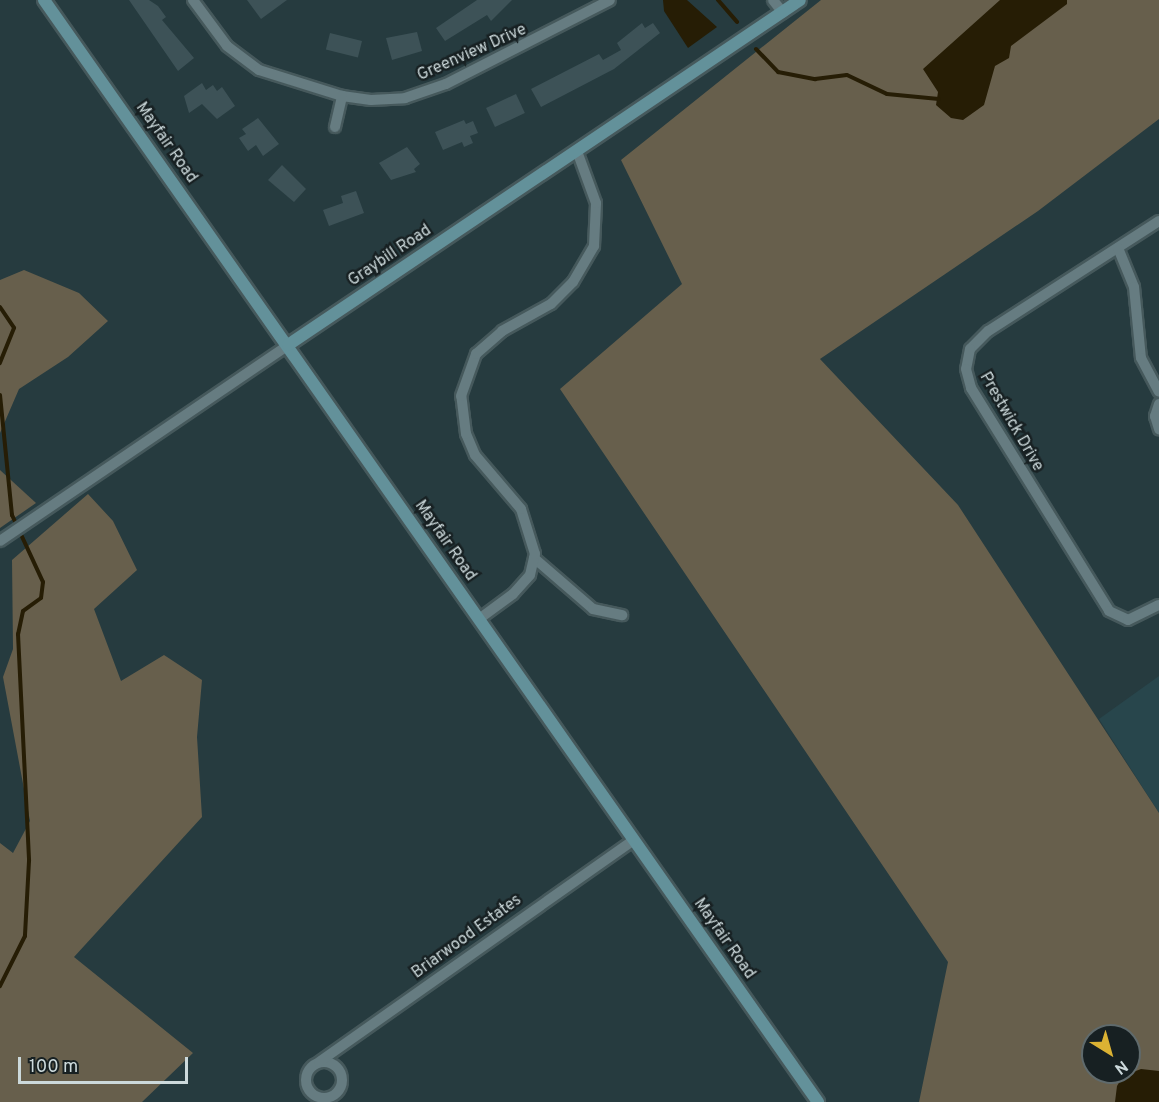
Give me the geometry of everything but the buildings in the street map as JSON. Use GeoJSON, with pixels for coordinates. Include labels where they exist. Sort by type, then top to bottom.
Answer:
{"type":"FeatureCollection","features":[{"type":"Feature","properties":{"kind":"street","name":"Mayfair Road"},"geometry":{"type":"LineString","coordinates":[[44,0],[818,1102]]}},
{"type":"Feature","properties":{"kind":"street","name":"Greenview Drive"},"geometry":{"type":"LineString","coordinates":[[193,0],[214,31],[243,60],[277,78],[342,96],[381,100],[425,93],[546,36],[610,0]]}},
{"type":"Feature","properties":{"kind":"street"},"geometry":{"type":"LineString","coordinates":[[773,0],[783,13]]}},
{"type":"Feature","properties":{"kind":"street","name":"Graybill Road"},"geometry":{"type":"LineString","coordinates":[[0,541],[800,0]]}},
{"type":"Feature","properties":{"kind":"street"},"geometry":{"type":"LineString","coordinates":[[335,127],[342,96]]}},
{"type":"Feature","properties":{"kind":"street"},"geometry":{"type":"LineString","coordinates":[[479,619],[513,594],[530,575],[534,558],[520,509],[475,454],[466,434],[461,396],[476,354],[502,331],[551,304],[573,282],[594,246],[596,203],[577,151]]}},
{"type":"Feature","properties":{"kind":"street","name":"Prestwick Drive"},"geometry":{"type":"LineString","coordinates":[[1159,221],[988,331],[970,349],[966,369],[972,388],[1109,611],[1128,620],[1159,605]]}},
{"type":"Feature","properties":{"kind":"street"},"geometry":{"type":"LineString","coordinates":[[1118,248],[1134,287],[1141,358],[1159,392]]}},
{"type":"Feature","properties":{"kind":"street"},"geometry":{"type":"LineString","coordinates":[[1159,404],[1155,416],[1159,429]]}},
{"type":"Feature","properties":{"kind":"street"},"geometry":{"type":"LineString","coordinates":[[534,558],[593,609],[622,615]]}},
{"type":"Feature","properties":{"kind":"street","name":"Briarwood Estates"},"geometry":{"type":"LineString","coordinates":[[319,1062],[634,840]]}},
{"type":"Feature","properties":{"kind":"shaded area"},"geometry":{"type":"Polygon","coordinates":[[[663,0],[687,0],[717,27],[688,48],[664,11],[663,0]]]}},
{"type":"Feature","properties":{"kind":"shaded area"},"geometry":{"type":"Polygon","coordinates":[[[821,0],[1159,0],[1159,119],[1038,211],[820,359],[958,505],[1159,813],[1159,1102],[919,1102],[948,962],[560,389],[682,284],[621,160],[821,0]]]}},
{"type":"Feature","properties":{"kind":"shaded area"},"geometry":{"type":"Polygon","coordinates":[[[1000,0],[1067,0],[1067,4],[1011,46],[1009,58],[995,66],[984,105],[963,120],[951,118],[936,105],[938,92],[923,69],[1000,0]]]}},
{"type":"Feature","properties":{"kind":"shaded area"},"geometry":{"type":"Polygon","coordinates":[[[24,270],[79,293],[108,321],[68,357],[19,389],[0,433],[0,280],[24,270]]]}},
{"type":"Feature","properties":{"kind":"shaded area"},"geometry":{"type":"Polygon","coordinates":[[[0,470],[36,503],[0,528],[0,470]]]}},
{"type":"Feature","properties":{"kind":"shaded area"},"geometry":{"type":"Polygon","coordinates":[[[88,494],[113,521],[137,570],[94,609],[121,681],[164,655],[202,680],[197,737],[202,817],[74,957],[193,1053],[142,1102],[0,1102],[0,843],[13,853],[30,821],[3,677],[13,649],[12,560],[88,494]]]}},
{"type":"Feature","properties":{"kind":"shaded area"},"geometry":{"type":"Polygon","coordinates":[[[1159,676],[1159,813],[1099,719],[1159,676]]]}},
{"type":"Feature","properties":{"kind":"shaded area"},"geometry":{"type":"Polygon","coordinates":[[[1141,1069],[1159,1071],[1159,1102],[1115,1102],[1118,1084],[1141,1084],[1141,1069]]]}},
{"type":"Feature","properties":{"kind":"waterway"},"geometry":{"type":"LineString","coordinates":[[718,0],[737,22]]}},
{"type":"Feature","properties":{"kind":"waterway"},"geometry":{"type":"LineString","coordinates":[[756,49],[778,72],[815,79],[847,75],[887,94],[939,99]]}},
{"type":"Feature","properties":{"kind":"waterway"},"geometry":{"type":"LineString","coordinates":[[0,307],[14,328],[0,363]]}},
{"type":"Feature","properties":{"kind":"waterway"},"geometry":{"type":"LineString","coordinates":[[0,395],[12,515],[43,582],[41,598],[23,611],[18,634],[29,861],[25,936],[0,986]]}}]}
